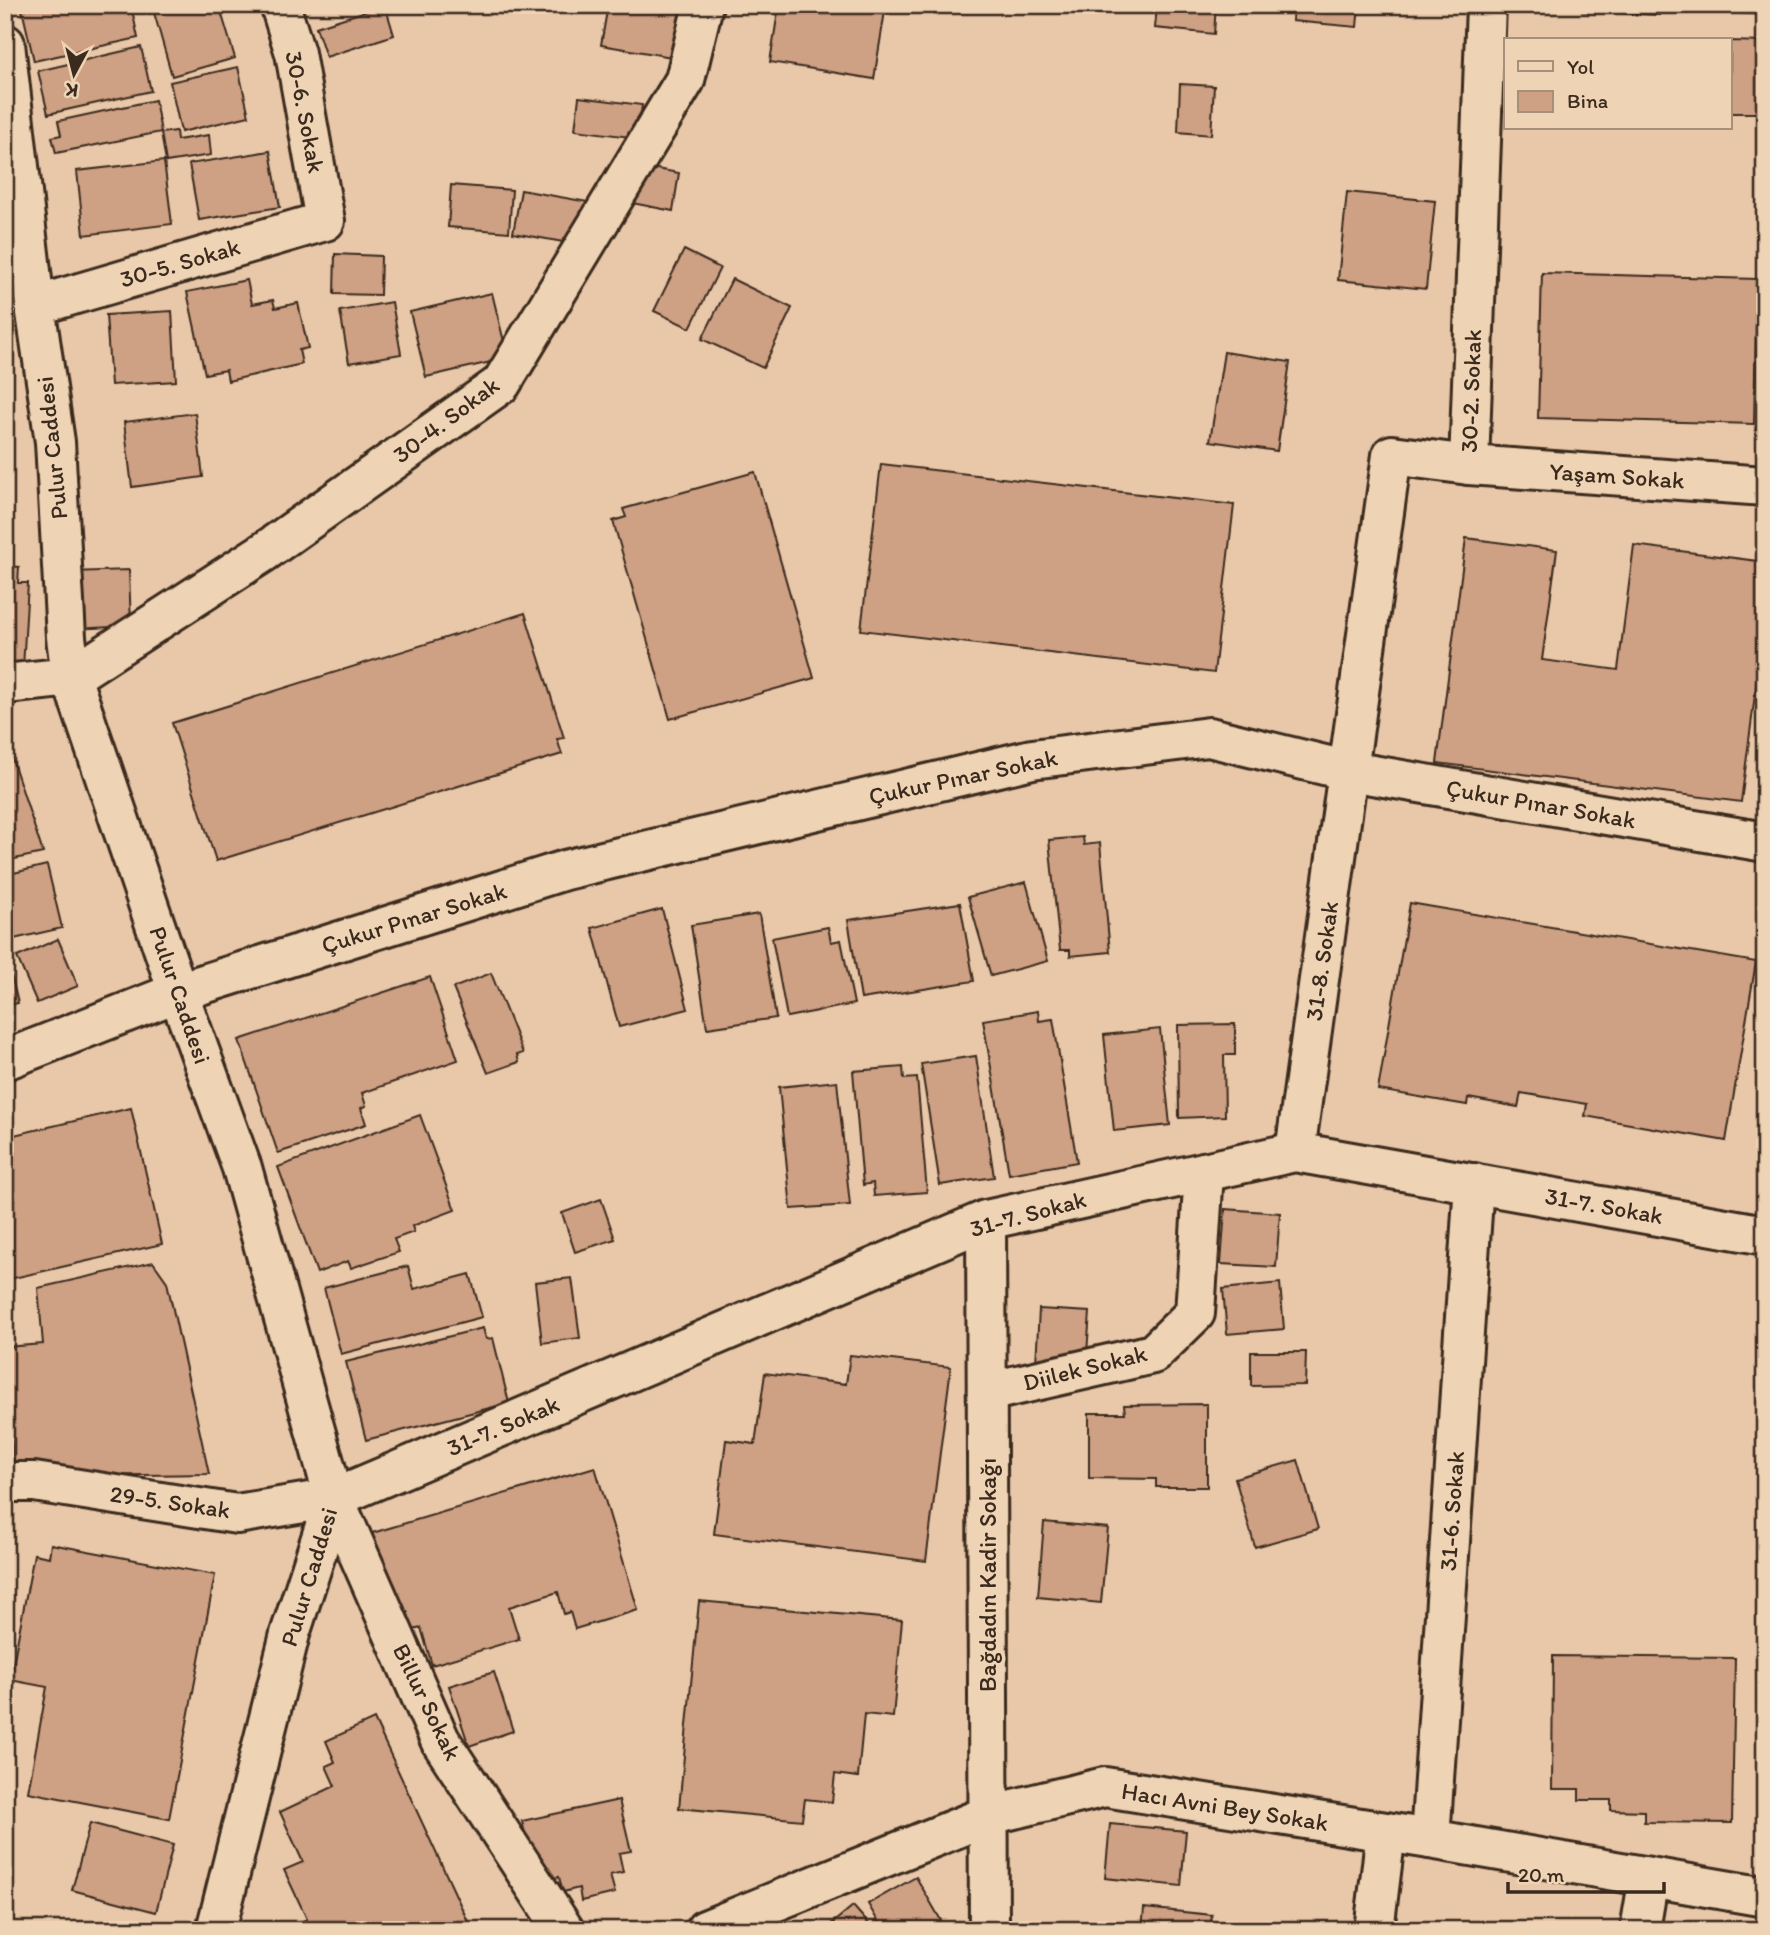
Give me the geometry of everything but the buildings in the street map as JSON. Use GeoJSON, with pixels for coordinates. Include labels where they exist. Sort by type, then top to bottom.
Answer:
{"type":"FeatureCollection","features":[{"type":"Feature","properties":{"kind":"street","name":"30-6. Sokak"},"geometry":{"type":"LineString","coordinates":[[280,5],[295,52],[324,221]]}},
{"type":"Feature","properties":{"kind":"street","name":"30-4. Sokak"},"geometry":{"type":"LineString","coordinates":[[71,677],[264,552],[501,384],[685,80],[703,5]]}},
{"type":"Feature","properties":{"kind":"street","name":"30-2. Sokak"},"geometry":{"type":"LineString","coordinates":[[1349,771],[1392,455],[1469,466],[1486,5]]}},
{"type":"Feature","properties":{"kind":"street","name":"Pulur Caddesi"},"geometry":{"type":"LineString","coordinates":[[5,44],[35,306],[55,442],[66,638],[71,677],[178,992],[242,1168],[334,1499],[290,1634],[222,1922]]}},
{"type":"Feature","properties":{"kind":"street","name":"30-5. Sokak"},"geometry":{"type":"LineString","coordinates":[[35,306],[324,221]]}},
{"type":"Feature","properties":{"kind":"street","name":"Yaşam Sokak"},"geometry":{"type":"LineString","coordinates":[[1469,466],[1765,486]]}},
{"type":"Feature","properties":{"kind":"street"},"geometry":{"type":"LineString","coordinates":[[5,684],[71,677]]}},
{"type":"Feature","properties":{"kind":"street","name":"Çukur Pınar Sokak"},"geometry":{"type":"LineString","coordinates":[[5,1060],[178,992],[565,870],[1032,759],[1209,737],[1349,771],[1765,842]]}},
{"type":"Feature","properties":{"kind":"street","name":"31-8. Sokak"},"geometry":{"type":"LineString","coordinates":[[1295,1152],[1349,771]]}},
{"type":"Feature","properties":{"kind":"street","name":"31-7. Sokak"},"geometry":{"type":"LineString","coordinates":[[334,1499],[986,1220],[1295,1152],[1765,1235]]}},
{"type":"Feature","properties":{"kind":"street","name":"Diilek Sokak"},"geometry":{"type":"LineString","coordinates":[[987,1392],[1153,1354],[1195,1313],[1204,1172]]}},
{"type":"Feature","properties":{"kind":"street","name":"31-6. Sokak"},"geometry":{"type":"LineString","coordinates":[[1430,1839],[1474,1183]]}},
{"type":"Feature","properties":{"kind":"street","name":"Bağdadın Kadir Sokağı"},"geometry":{"type":"LineString","coordinates":[[986,1220],[989,1930]]}},
{"type":"Feature","properties":{"kind":"street","name":"29-5. Sokak"},"geometry":{"type":"LineString","coordinates":[[5,1482],[34,1482],[237,1514],[334,1499]]}},
{"type":"Feature","properties":{"kind":"street","name":"Billur Sokak"},"geometry":{"type":"LineString","coordinates":[[334,1499],[440,1740],[564,1930]]}},
{"type":"Feature","properties":{"kind":"street","name":"Hacı Avni Bey Sokak"},"geometry":{"type":"LineString","coordinates":[[705,1930],[989,1815],[1105,1787],[1430,1839],[1765,1897]]}},
{"type":"Feature","properties":{"kind":"street"},"geometry":{"type":"LineString","coordinates":[[1374,1930],[1386,1832]]}},
{"type":"Feature","properties":{"kind":"street"},"geometry":{"type":"LineString","coordinates":[[1640,1930],[1649,1877]]}}]}
